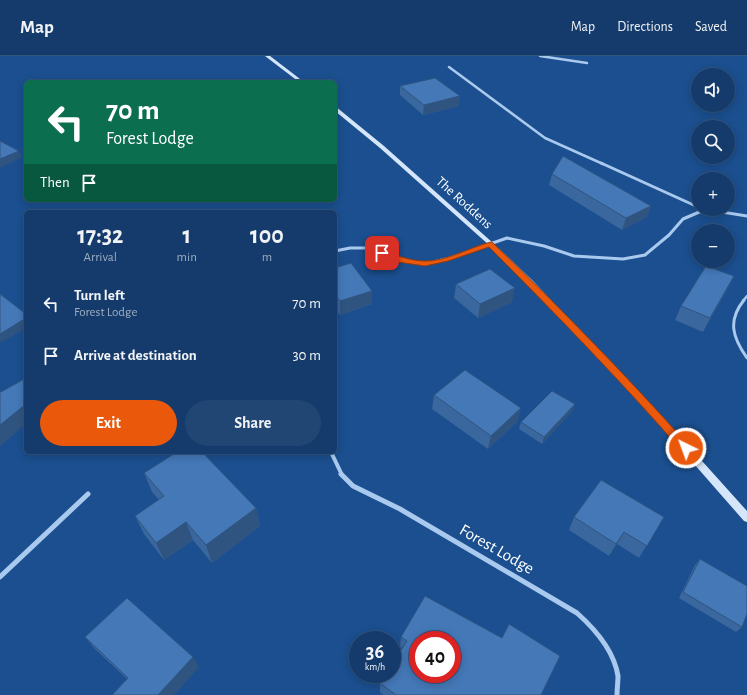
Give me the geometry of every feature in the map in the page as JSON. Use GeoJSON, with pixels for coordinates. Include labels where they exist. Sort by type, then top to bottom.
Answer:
{"type":"FeatureCollection","features":[{"type":"Feature","properties":{"kind":"street"},"geometry":{"type":"LineString","coordinates":[[267,56],[299,80]]}},
{"type":"Feature","properties":{"kind":"street"},"geometry":{"type":"LineString","coordinates":[[540,56],[587,63]]}},
{"type":"Feature","properties":{"kind":"street"},"geometry":{"type":"LineString","coordinates":[[448,67],[545,138],[691,204]]}},
{"type":"Feature","properties":{"kind":"street","name":"The Roddens"},"geometry":{"type":"LineString","coordinates":[[337,110],[382,147],[491,244],[530,282],[655,414],[747,518]]}},
{"type":"Feature","properties":{"kind":"street"},"geometry":{"type":"LineString","coordinates":[[735,214],[747,216]]}},
{"type":"Feature","properties":{"kind":"street"},"geometry":{"type":"LineString","coordinates":[[337,250],[365,248],[401,260],[425,264],[445,260],[507,238],[544,246],[574,256],[623,259],[645,255],[669,235],[683,219],[691,215]]}},
{"type":"Feature","properties":{"kind":"street","name":"Forest Lodge"},"geometry":{"type":"LineString","coordinates":[[332,454],[342,476],[353,486],[400,509],[577,613],[596,632],[608,652],[618,674],[616,695]]}},
{"type":"Feature","properties":{"kind":"street"},"geometry":{"type":"LineString","coordinates":[[0,577],[88,494]]}},
{"type":"Feature","properties":{"kind":"lane"},"geometry":{"type":"LineString","coordinates":[[747,296],[735,312],[733,319],[736,338],[747,358]]}},
{"type":"Feature","properties":{"kind":"building"},"geometry":{"type":"Polygon","coordinates":[[[435,78],[460,96],[424,105],[400,86],[435,78]]]}},
{"type":"Feature","properties":{"kind":"building"},"geometry":{"type":"Polygon","coordinates":[[[0,141],[19,151],[0,159],[0,141]]]}},
{"type":"Feature","properties":{"kind":"building"},"geometry":{"type":"Polygon","coordinates":[[[563,156],[651,206],[626,218],[552,174],[563,156]]]}},
{"type":"Feature","properties":{"kind":"building"},"geometry":{"type":"Polygon","coordinates":[[[351,263],[372,291],[340,301],[337,297],[337,267],[351,263]]]}},
{"type":"Feature","properties":{"kind":"building"},"geometry":{"type":"Polygon","coordinates":[[[705,268],[712,268],[734,276],[710,318],[681,306],[705,268]]]}},
{"type":"Feature","properties":{"kind":"building"},"geometry":{"type":"Polygon","coordinates":[[[490,269],[515,288],[480,304],[456,284],[490,269]]]}},
{"type":"Feature","properties":{"kind":"building"},"geometry":{"type":"Polygon","coordinates":[[[0,294],[24,312],[24,319],[0,334],[0,294]]]}},
{"type":"Feature","properties":{"kind":"building"},"geometry":{"type":"Polygon","coordinates":[[[465,370],[521,408],[491,436],[434,395],[465,370]]]}},
{"type":"Feature","properties":{"kind":"building"},"geometry":{"type":"Polygon","coordinates":[[[24,379],[24,406],[0,425],[0,391],[1,392],[24,379]]]}},
{"type":"Feature","properties":{"kind":"building"},"geometry":{"type":"Polygon","coordinates":[[[552,391],[575,404],[544,437],[521,422],[552,391]]]}},
{"type":"Feature","properties":{"kind":"building"},"geometry":{"type":"Polygon","coordinates":[[[174,454],[204,454],[256,508],[206,545],[186,522],[156,543],[135,516],[164,496],[144,473],[174,454]]]}},
{"type":"Feature","properties":{"kind":"building"},"geometry":{"type":"Polygon","coordinates":[[[601,480],[664,517],[647,546],[624,532],[616,544],[574,517],[601,480]]]}},
{"type":"Feature","properties":{"kind":"building"},"geometry":{"type":"Polygon","coordinates":[[[700,559],[747,586],[747,614],[742,627],[683,592],[700,559]]]}},
{"type":"Feature","properties":{"kind":"building"},"geometry":{"type":"Polygon","coordinates":[[[425,596],[502,638],[509,624],[560,656],[541,695],[396,695],[380,683],[401,683],[401,650],[407,641],[401,637],[425,596]]]}},
{"type":"Feature","properties":{"kind":"building"},"geometry":{"type":"Polygon","coordinates":[[[127,598],[193,657],[158,695],[112,695],[128,678],[85,637],[127,598]]]}},
{"type":"Feature","properties":{"kind":"route"},"geometry":{"type":"LineString","coordinates":[[382,253],[401,260],[425,264],[445,260],[491,244],[530,282],[686,448]]}}]}
